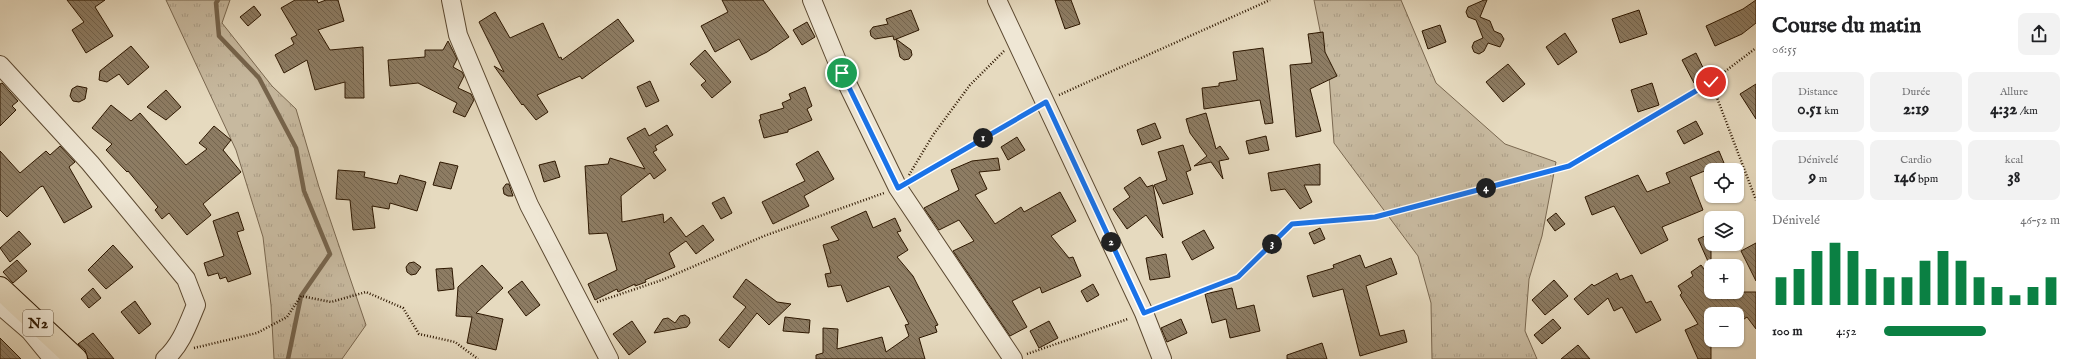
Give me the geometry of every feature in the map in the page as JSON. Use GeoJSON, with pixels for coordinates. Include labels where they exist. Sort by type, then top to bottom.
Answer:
{"type":"FeatureCollection","features":[{"type":"Feature","properties":{"kind":"highway","name":"N2"},"geometry":{"type":"LineString","coordinates":[[0,288],[76,359]]}},
{"type":"Feature","properties":{"kind":"street"},"geometry":{"type":"LineString","coordinates":[[451,0],[458,35],[528,205],[609,359]]}},
{"type":"Feature","properties":{"kind":"street"},"geometry":{"type":"LineString","coordinates":[[812,0],[842,73],[901,187],[1017,358]]}},
{"type":"Feature","properties":{"kind":"street"},"geometry":{"type":"LineString","coordinates":[[997,0],[1144,313],[1162,359]]}},
{"type":"Feature","properties":{"kind":"street"},"geometry":{"type":"LineString","coordinates":[[0,65],[90,163],[186,278],[196,305],[184,335],[168,356]]}},
{"type":"Feature","properties":{"kind":"street"},"geometry":{"type":"LineString","coordinates":[[0,305],[30,331],[53,359]]}},
{"type":"Feature","properties":{"kind":"path"},"geometry":{"type":"LineString","coordinates":[[582,307],[662,280],[764,236],[901,187],[1046,102],[1270,0]]}},
{"type":"Feature","properties":{"kind":"path"},"geometry":{"type":"LineString","coordinates":[[901,187],[933,135],[970,86],[1015,41]]}},
{"type":"Feature","properties":{"kind":"path"},"geometry":{"type":"LineString","coordinates":[[1017,358],[1144,313],[1238,277],[1292,224],[1375,217],[1569,166],[1711,82],[1756,48]]}},
{"type":"Feature","properties":{"kind":"path"},"geometry":{"type":"LineString","coordinates":[[1711,82],[1756,200]]}},
{"type":"Feature","properties":{"kind":"path"},"geometry":{"type":"LineString","coordinates":[[168,356],[257,333],[287,317],[301,296],[331,302],[366,292],[403,308],[419,334],[455,342],[478,359]]}},
{"type":"Feature","properties":{"kind":"green space"},"geometry":{"type":"Polygon","coordinates":[[[166,0],[230,0],[222,23],[272,86],[296,109],[319,187],[366,325],[342,359],[274,359],[271,305],[263,237],[236,150],[166,0]]]}},
{"type":"Feature","properties":{"kind":"green space"},"geometry":{"type":"Polygon","coordinates":[[[1314,0],[1401,0],[1436,83],[1505,144],[1556,162],[1542,236],[1529,279],[1525,331],[1537,359],[1432,359],[1431,303],[1418,256],[1334,143],[1329,76],[1314,0]]]}},
{"type":"Feature","properties":{"kind":"building"},"geometry":{"type":"Polygon","coordinates":[[[67,0],[105,0],[95,7],[113,36],[86,53],[72,30],[84,22],[67,0]]]}},
{"type":"Feature","properties":{"kind":"building"},"geometry":{"type":"Polygon","coordinates":[[[295,0],[317,0],[318,3],[326,0],[338,0],[344,21],[318,30],[330,50],[363,47],[364,98],[345,98],[345,82],[315,90],[307,60],[284,73],[275,55],[294,44],[291,38],[297,35],[281,8],[295,0]]]}},
{"type":"Feature","properties":{"kind":"building"},"geometry":{"type":"Polygon","coordinates":[[[722,0],[763,0],[789,37],[767,52],[751,60],[739,39],[715,52],[701,26],[728,12],[722,0]]]}},
{"type":"Feature","properties":{"kind":"building"},"geometry":{"type":"Polygon","coordinates":[[[1055,0],[1071,0],[1080,24],[1065,29],[1055,0]]]}},
{"type":"Feature","properties":{"kind":"building"},"geometry":{"type":"Polygon","coordinates":[[[1487,0],[1480,17],[1490,21],[1494,31],[1501,34],[1504,39],[1500,47],[1488,43],[1484,51],[1479,54],[1474,52],[1472,47],[1474,42],[1483,38],[1476,20],[1468,17],[1466,12],[1468,7],[1487,0]]]}},
{"type":"Feature","properties":{"kind":"building"},"geometry":{"type":"Polygon","coordinates":[[[1756,0],[1756,23],[1742,34],[1715,46],[1706,26],[1743,9],[1756,0]]]}},
{"type":"Feature","properties":{"kind":"building"},"geometry":{"type":"Polygon","coordinates":[[[254,6],[261,15],[248,26],[240,17],[254,6]]]}},
{"type":"Feature","properties":{"kind":"building"},"geometry":{"type":"Polygon","coordinates":[[[911,10],[919,30],[894,40],[893,36],[875,39],[871,36],[870,31],[873,27],[888,24],[886,19],[911,10]]]}},
{"type":"Feature","properties":{"kind":"building"},"geometry":{"type":"Polygon","coordinates":[[[1639,10],[1647,34],[1620,43],[1612,19],[1639,10]]]}},
{"type":"Feature","properties":{"kind":"building"},"geometry":{"type":"Polygon","coordinates":[[[495,12],[510,38],[543,23],[559,58],[561,57],[562,60],[618,19],[634,41],[582,79],[580,76],[537,95],[548,112],[536,120],[523,104],[522,105],[494,66],[504,72],[479,22],[495,12]]]}},
{"type":"Feature","properties":{"kind":"building"},"geometry":{"type":"Polygon","coordinates":[[[807,22],[815,37],[802,45],[793,30],[807,22]]]}},
{"type":"Feature","properties":{"kind":"building"},"geometry":{"type":"Polygon","coordinates":[[[1440,25],[1446,42],[1428,49],[1422,31],[1440,25]]]}},
{"type":"Feature","properties":{"kind":"building"},"geometry":{"type":"Polygon","coordinates":[[[1323,32],[1325,52],[1337,76],[1310,89],[1321,131],[1296,137],[1290,65],[1312,63],[1308,34],[1323,32]]]}},
{"type":"Feature","properties":{"kind":"building"},"geometry":{"type":"Polygon","coordinates":[[[1565,33],[1577,52],[1558,65],[1546,47],[1565,33]]]}},
{"type":"Feature","properties":{"kind":"building"},"geometry":{"type":"Polygon","coordinates":[[[896,39],[911,50],[912,55],[909,59],[904,60],[900,57],[896,39]]]}},
{"type":"Feature","properties":{"kind":"building"},"geometry":{"type":"Polygon","coordinates":[[[448,41],[457,59],[453,67],[462,72],[464,76],[458,88],[471,94],[474,100],[465,117],[453,112],[457,103],[418,83],[390,86],[388,60],[425,57],[425,50],[443,50],[448,41]]]}},
{"type":"Feature","properties":{"kind":"building"},"geometry":{"type":"Polygon","coordinates":[[[131,46],[149,67],[128,85],[119,74],[107,82],[99,80],[100,71],[131,46]]]}},
{"type":"Feature","properties":{"kind":"building"},"geometry":{"type":"Polygon","coordinates":[[[1263,48],[1273,123],[1265,124],[1260,100],[1204,109],[1202,88],[1219,86],[1219,83],[1237,80],[1233,52],[1263,48]]]}},
{"type":"Feature","properties":{"kind":"building"},"geometry":{"type":"Polygon","coordinates":[[[705,50],[731,82],[712,98],[701,85],[706,81],[690,64],[705,50]]]}},
{"type":"Feature","properties":{"kind":"building"},"geometry":{"type":"Polygon","coordinates":[[[1696,53],[1707,76],[1694,83],[1682,60],[1696,53]]]}},
{"type":"Feature","properties":{"kind":"building"},"geometry":{"type":"Polygon","coordinates":[[[1508,64],[1525,84],[1503,102],[1486,82],[1508,64]]]}},
{"type":"Feature","properties":{"kind":"building"},"geometry":{"type":"Polygon","coordinates":[[[650,81],[659,101],[646,107],[637,87],[650,81]]]}},
{"type":"Feature","properties":{"kind":"building"},"geometry":{"type":"Polygon","coordinates":[[[2,83],[18,101],[12,106],[16,110],[0,126],[0,84],[2,83]]]}},
{"type":"Feature","properties":{"kind":"building"},"geometry":{"type":"Polygon","coordinates":[[[1652,83],[1659,105],[1638,112],[1631,90],[1652,83]]]}},
{"type":"Feature","properties":{"kind":"building"},"geometry":{"type":"Polygon","coordinates":[[[1756,84],[1756,119],[1740,94],[1756,84]]]}},
{"type":"Feature","properties":{"kind":"building"},"geometry":{"type":"Polygon","coordinates":[[[77,86],[87,88],[85,99],[79,102],[73,101],[70,96],[72,89],[77,86]]]}},
{"type":"Feature","properties":{"kind":"building"},"geometry":{"type":"Polygon","coordinates":[[[805,87],[812,106],[807,109],[812,120],[788,130],[788,132],[764,138],[759,120],[761,119],[760,115],[784,108],[782,103],[791,99],[789,94],[805,87]]]}},
{"type":"Feature","properties":{"kind":"building"},"geometry":{"type":"Polygon","coordinates":[[[166,90],[181,107],[166,120],[147,107],[166,90]]]}},
{"type":"Feature","properties":{"kind":"building"},"geometry":{"type":"Polygon","coordinates":[[[111,105],[131,121],[140,113],[186,165],[207,149],[199,143],[214,126],[231,140],[223,150],[241,172],[203,204],[211,215],[187,235],[169,213],[162,219],[155,210],[158,207],[128,171],[127,172],[106,150],[112,144],[92,128],[111,105]]]}},
{"type":"Feature","properties":{"kind":"building"},"geometry":{"type":"Polygon","coordinates":[[[1206,113],[1216,149],[1220,146],[1229,159],[1219,161],[1223,179],[1211,162],[1194,166],[1207,156],[1190,133],[1186,119],[1206,113]]]}},
{"type":"Feature","properties":{"kind":"building"},"geometry":{"type":"Polygon","coordinates":[[[1696,121],[1703,134],[1684,144],[1677,131],[1696,121]]]}},
{"type":"Feature","properties":{"kind":"building"},"geometry":{"type":"Polygon","coordinates":[[[1155,123],[1161,138],[1142,145],[1137,130],[1155,123]]]}},
{"type":"Feature","properties":{"kind":"building"},"geometry":{"type":"Polygon","coordinates":[[[667,125],[673,135],[655,146],[657,150],[653,152],[666,170],[654,179],[650,173],[621,196],[622,222],[663,214],[664,223],[671,217],[686,237],[703,225],[714,240],[696,254],[686,241],[669,253],[675,267],[645,280],[646,282],[635,286],[635,284],[618,292],[617,289],[595,300],[588,284],[617,270],[607,233],[589,234],[585,166],[608,164],[610,158],[645,169],[627,138],[645,128],[649,136],[667,125]]]}},
{"type":"Feature","properties":{"kind":"building"},"geometry":{"type":"Polygon","coordinates":[[[1266,136],[1269,150],[1249,154],[1246,141],[1266,136]]]}},
{"type":"Feature","properties":{"kind":"building"},"geometry":{"type":"Polygon","coordinates":[[[1017,137],[1025,150],[1008,160],[1001,147],[1017,137]]]}},
{"type":"Feature","properties":{"kind":"building"},"geometry":{"type":"Polygon","coordinates":[[[1183,145],[1191,170],[1186,172],[1193,194],[1163,204],[1154,185],[1167,180],[1158,152],[1183,145]]]}},
{"type":"Feature","properties":{"kind":"building"},"geometry":{"type":"Polygon","coordinates":[[[60,146],[75,162],[69,167],[92,207],[64,223],[43,186],[7,217],[0,210],[0,151],[20,173],[46,151],[50,155],[60,146]]]}},
{"type":"Feature","properties":{"kind":"building"},"geometry":{"type":"Polygon","coordinates":[[[818,151],[834,179],[804,196],[809,206],[773,224],[762,202],[805,181],[796,164],[818,151]]]}},
{"type":"Feature","properties":{"kind":"building"},"geometry":{"type":"Polygon","coordinates":[[[1719,151],[1724,163],[1704,163],[1704,171],[1690,177],[1703,210],[1662,227],[1668,240],[1641,254],[1614,206],[1592,215],[1585,197],[1638,175],[1647,192],[1670,183],[1666,173],[1719,151]]]}},
{"type":"Feature","properties":{"kind":"building"},"geometry":{"type":"Polygon","coordinates":[[[998,158],[1000,170],[979,172],[987,189],[975,195],[995,224],[1021,207],[1024,212],[1060,192],[1076,221],[1051,236],[1069,258],[1073,257],[1081,276],[1042,293],[1040,287],[1012,301],[1027,327],[1010,336],[953,251],[974,241],[959,220],[939,230],[924,208],[959,190],[951,170],[972,161],[998,158]]]}},
{"type":"Feature","properties":{"kind":"building"},"geometry":{"type":"Polygon","coordinates":[[[555,161],[560,177],[544,182],[539,165],[555,161]]]}},
{"type":"Feature","properties":{"kind":"building"},"geometry":{"type":"Polygon","coordinates":[[[440,162],[458,166],[451,189],[433,185],[440,162]]]}},
{"type":"Feature","properties":{"kind":"building"},"geometry":{"type":"Polygon","coordinates":[[[1320,164],[1320,185],[1304,185],[1312,202],[1300,209],[1285,189],[1271,191],[1268,173],[1320,164]]]}},
{"type":"Feature","properties":{"kind":"building"},"geometry":{"type":"Polygon","coordinates":[[[338,170],[365,172],[364,177],[397,184],[400,175],[426,182],[417,211],[390,203],[389,209],[372,206],[375,228],[353,230],[350,200],[336,199],[338,170]]]}},
{"type":"Feature","properties":{"kind":"building"},"geometry":{"type":"Polygon","coordinates":[[[1140,177],[1147,187],[1153,185],[1163,238],[1146,215],[1127,229],[1113,209],[1130,197],[1124,188],[1140,177]]]}},
{"type":"Feature","properties":{"kind":"building"},"geometry":{"type":"Polygon","coordinates":[[[506,184],[509,184],[513,196],[504,194],[503,188],[506,184]]]}},
{"type":"Feature","properties":{"kind":"building"},"geometry":{"type":"Polygon","coordinates":[[[724,197],[732,213],[721,219],[712,203],[724,197]]]}},
{"type":"Feature","properties":{"kind":"building"},"geometry":{"type":"Polygon","coordinates":[[[866,211],[873,228],[895,218],[901,231],[897,232],[908,250],[897,257],[913,276],[938,325],[935,326],[937,332],[919,338],[925,359],[816,359],[816,355],[823,353],[823,328],[838,329],[837,349],[882,337],[886,352],[909,336],[905,325],[909,324],[889,286],[847,302],[841,285],[828,287],[825,274],[831,273],[823,245],[839,240],[831,227],[866,211]]]}},
{"type":"Feature","properties":{"kind":"building"},"geometry":{"type":"Polygon","coordinates":[[[238,212],[244,230],[237,232],[251,274],[228,282],[226,277],[220,279],[218,273],[208,276],[204,263],[224,256],[213,221],[238,212]]]}},
{"type":"Feature","properties":{"kind":"building"},"geometry":{"type":"Polygon","coordinates":[[[1556,213],[1565,224],[1555,231],[1547,220],[1556,213]]]}},
{"type":"Feature","properties":{"kind":"building"},"geometry":{"type":"Polygon","coordinates":[[[1320,228],[1325,239],[1314,244],[1309,233],[1320,228]]]}},
{"type":"Feature","properties":{"kind":"building"},"geometry":{"type":"Polygon","coordinates":[[[1204,230],[1214,248],[1192,260],[1182,242],[1204,230]]]}},
{"type":"Feature","properties":{"kind":"building"},"geometry":{"type":"Polygon","coordinates":[[[19,231],[31,244],[10,262],[0,248],[19,231]]]}},
{"type":"Feature","properties":{"kind":"building"},"geometry":{"type":"Polygon","coordinates":[[[1704,236],[1704,251],[1711,251],[1711,259],[1707,259],[1698,239],[1704,236]]]}},
{"type":"Feature","properties":{"kind":"building"},"geometry":{"type":"Polygon","coordinates":[[[1756,243],[1756,281],[1741,251],[1744,251],[1744,249],[1756,243]]]}},
{"type":"Feature","properties":{"kind":"building"},"geometry":{"type":"Polygon","coordinates":[[[113,245],[133,267],[106,289],[88,270],[113,245]]]}},
{"type":"Feature","properties":{"kind":"building"},"geometry":{"type":"Polygon","coordinates":[[[1166,254],[1170,277],[1150,280],[1146,258],[1166,254]]]}},
{"type":"Feature","properties":{"kind":"building"},"geometry":{"type":"Polygon","coordinates":[[[1360,255],[1365,268],[1391,258],[1397,274],[1366,286],[1380,336],[1404,330],[1407,342],[1360,356],[1343,289],[1313,297],[1307,276],[1334,268],[1333,265],[1360,255]]]}},
{"type":"Feature","properties":{"kind":"building"},"geometry":{"type":"Polygon","coordinates":[[[17,260],[27,271],[13,283],[3,272],[17,260]]]}},
{"type":"Feature","properties":{"kind":"building"},"geometry":{"type":"Polygon","coordinates":[[[414,262],[421,267],[416,274],[411,275],[407,272],[406,267],[409,263],[414,262]]]}},
{"type":"Feature","properties":{"kind":"building"},"geometry":{"type":"Polygon","coordinates":[[[482,265],[503,288],[476,313],[503,319],[496,350],[467,343],[472,317],[456,316],[458,287],[482,265]]]}},
{"type":"Feature","properties":{"kind":"building"},"geometry":{"type":"Polygon","coordinates":[[[1701,265],[1704,269],[1704,299],[1744,299],[1744,292],[1756,292],[1756,329],[1747,317],[1744,319],[1744,307],[1704,307],[1704,347],[1711,347],[1711,359],[1698,359],[1685,330],[1698,324],[1680,295],[1682,293],[1678,286],[1693,276],[1691,272],[1701,265]]]}},
{"type":"Feature","properties":{"kind":"building"},"geometry":{"type":"Polygon","coordinates":[[[452,268],[454,289],[438,291],[436,269],[452,268]]]}},
{"type":"Feature","properties":{"kind":"building"},"geometry":{"type":"Polygon","coordinates":[[[1617,273],[1620,280],[1632,275],[1646,303],[1651,301],[1661,320],[1636,333],[1622,307],[1614,311],[1608,298],[1588,315],[1574,299],[1592,284],[1594,286],[1617,273]]]}},
{"type":"Feature","properties":{"kind":"building"},"geometry":{"type":"Polygon","coordinates":[[[746,279],[777,302],[791,304],[769,325],[757,313],[729,348],[719,340],[746,307],[733,297],[746,279]]]}},
{"type":"Feature","properties":{"kind":"building"},"geometry":{"type":"Polygon","coordinates":[[[1554,280],[1568,296],[1545,315],[1532,300],[1554,280]]]}},
{"type":"Feature","properties":{"kind":"building"},"geometry":{"type":"Polygon","coordinates":[[[522,281],[540,305],[526,316],[508,292],[522,281]]]}},
{"type":"Feature","properties":{"kind":"building"},"geometry":{"type":"Polygon","coordinates":[[[1093,284],[1099,295],[1087,302],[1081,291],[1093,284]]]}},
{"type":"Feature","properties":{"kind":"building"},"geometry":{"type":"Polygon","coordinates":[[[93,288],[101,298],[89,308],[81,299],[93,288]]]}},
{"type":"Feature","properties":{"kind":"building"},"geometry":{"type":"Polygon","coordinates":[[[1232,288],[1237,309],[1254,305],[1260,331],[1230,338],[1226,319],[1212,323],[1205,294],[1232,288]]]}},
{"type":"Feature","properties":{"kind":"building"},"geometry":{"type":"Polygon","coordinates":[[[135,301],[151,324],[139,334],[121,312],[135,301]]]}},
{"type":"Feature","properties":{"kind":"building"},"geometry":{"type":"Polygon","coordinates":[[[685,315],[689,318],[690,323],[687,327],[654,333],[663,319],[668,318],[675,323],[680,316],[685,315]]]}},
{"type":"Feature","properties":{"kind":"building"},"geometry":{"type":"Polygon","coordinates":[[[785,317],[810,320],[809,333],[783,331],[785,317]]]}},
{"type":"Feature","properties":{"kind":"building"},"geometry":{"type":"Polygon","coordinates":[[[1181,319],[1187,333],[1167,342],[1161,328],[1181,319]]]}},
{"type":"Feature","properties":{"kind":"building"},"geometry":{"type":"Polygon","coordinates":[[[1553,319],[1561,328],[1542,344],[1534,335],[1553,319]]]}},
{"type":"Feature","properties":{"kind":"building"},"geometry":{"type":"Polygon","coordinates":[[[632,321],[646,342],[629,355],[613,334],[632,321]]]}},
{"type":"Feature","properties":{"kind":"building"},"geometry":{"type":"Polygon","coordinates":[[[1049,321],[1058,338],[1039,348],[1030,331],[1049,321]]]}},
{"type":"Feature","properties":{"kind":"building"},"geometry":{"type":"Polygon","coordinates":[[[93,333],[114,359],[88,359],[85,350],[78,344],[93,333]]]}},
{"type":"Feature","properties":{"kind":"building"},"geometry":{"type":"Polygon","coordinates":[[[0,338],[21,359],[0,359],[0,338]]]}},
{"type":"Feature","properties":{"kind":"building"},"geometry":{"type":"Polygon","coordinates":[[[1322,343],[1327,359],[1287,359],[1287,355],[1322,343]]]}},
{"type":"Feature","properties":{"kind":"building"},"geometry":{"type":"Polygon","coordinates":[[[1578,345],[1590,359],[1561,359],[1578,345]]]}},
{"type":"Feature","properties":{"kind":"waterway"},"geometry":{"type":"LineString","coordinates":[[218,0],[216,3],[219,36],[259,78],[296,148],[304,191],[330,254],[301,296],[288,359]]}},
{"type":"Feature","properties":{"kind":"route"},"geometry":{"type":"LineString","coordinates":[[842,73],[898,188],[1046,102],[1144,313],[1238,277],[1292,224],[1375,217],[1569,166],[1711,82]]}}]}
